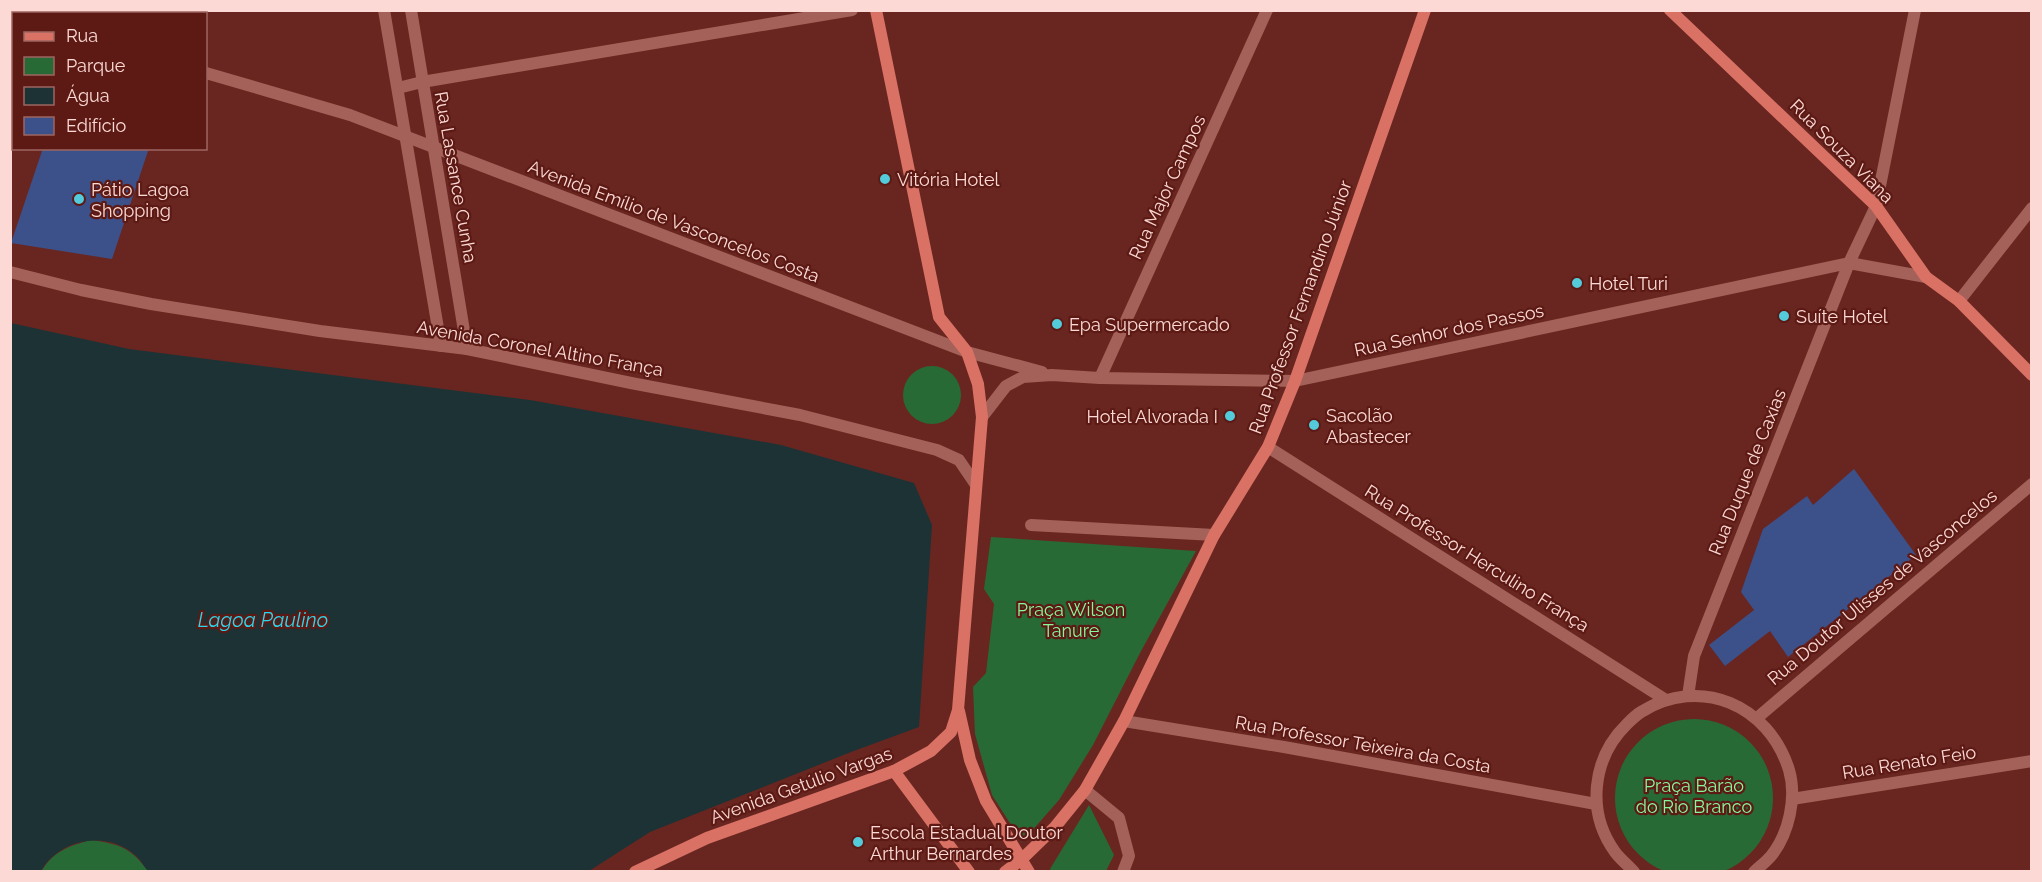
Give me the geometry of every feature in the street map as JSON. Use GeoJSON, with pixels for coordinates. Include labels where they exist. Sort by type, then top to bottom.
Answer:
{"type":"FeatureCollection","features":[{"type":"Feature","properties":{"kind":"main road"},"geometry":{"type":"LineString","coordinates":[[876,10],[939,317],[968,352],[978,384],[982,417],[958,710],[970,760],[986,801],[1029,872]]}},
{"type":"Feature","properties":{"kind":"main road","name":"Rua Professor Fernandino Júnior"},"geometry":{"type":"LineString","coordinates":[[1005,872],[1055,827],[1085,790],[1124,721],[1214,535],[1268,447],[1295,381],[1425,10]]}},
{"type":"Feature","properties":{"kind":"main road","name":"Rua Souza Viana"},"geometry":{"type":"LineString","coordinates":[[1670,10],[1876,206],[1926,277],[1959,301],[2031,375]]}},
{"type":"Feature","properties":{"kind":"main road","name":"Avenida Getúlio Vargas"},"geometry":{"type":"LineString","coordinates":[[636,872],[707,838],[894,771],[931,751],[951,732],[958,710]]}},
{"type":"Feature","properties":{"kind":"main road"},"geometry":{"type":"LineString","coordinates":[[894,771],[969,872]]}},
{"type":"Feature","properties":{"kind":"street"},"geometry":{"type":"LineString","coordinates":[[384,10],[441,346]]}},
{"type":"Feature","properties":{"kind":"street","name":"Rua Lassance Cunha"},"geometry":{"type":"LineString","coordinates":[[411,10],[467,349]]}},
{"type":"Feature","properties":{"kind":"street"},"geometry":{"type":"LineString","coordinates":[[398,88],[422,82],[852,10]]}},
{"type":"Feature","properties":{"kind":"street","name":"Rua Major Campos"},"geometry":{"type":"LineString","coordinates":[[1100,378],[1267,10]]}},
{"type":"Feature","properties":{"kind":"street"},"geometry":{"type":"LineString","coordinates":[[1849,263],[1876,206],[1915,10]]}},
{"type":"Feature","properties":{"kind":"street","name":"Avenida Emílio de Vasconcelos Costa"},"geometry":{"type":"LineString","coordinates":[[207,73],[350,115],[968,352]]}},
{"type":"Feature","properties":{"kind":"street"},"geometry":{"type":"LineString","coordinates":[[1959,301],[2031,208]]}},
{"type":"Feature","properties":{"kind":"street","name":"Rua Senhor dos Passos"},"geometry":{"type":"LineString","coordinates":[[982,417],[1005,386],[1023,377],[1052,375],[1100,378],[1295,381],[1849,263],[1926,277]]}},
{"type":"Feature","properties":{"kind":"street","name":"Rua Duque de Caxias"},"geometry":{"type":"LineString","coordinates":[[1688,696],[1694,656],[1849,263]]}},
{"type":"Feature","properties":{"kind":"street","name":"Avenida Coronel Altino França"},"geometry":{"type":"LineString","coordinates":[[10,272],[81,290],[151,304],[320,331],[467,349],[800,415],[937,450],[959,460],[976,484]]}},
{"type":"Feature","properties":{"kind":"street","name":"Rua Senhor dos Passos"},"geometry":{"type":"LineString","coordinates":[[968,352],[1052,375]]}},
{"type":"Feature","properties":{"kind":"street","name":"Rua Professor Herculino França"},"geometry":{"type":"LineString","coordinates":[[1268,447],[1666,700]]}},
{"type":"Feature","properties":{"kind":"street","name":"Rua Doutor Ulisses de Vasconcelos"},"geometry":{"type":"LineString","coordinates":[[1757,718],[2031,484]]}},
{"type":"Feature","properties":{"kind":"street"},"geometry":{"type":"LineString","coordinates":[[1031,525],[1214,535]]}},
{"type":"Feature","properties":{"kind":"street"},"geometry":{"type":"LineString","coordinates":[[1634,872],[1615,853],[1600,822],[1596,804],[1597,781],[1602,759],[1617,733],[1639,712],[1666,700],[1688,696],[1713,697],[1736,705],[1757,718],[1772,734],[1784,754],[1791,776],[1792,799],[1786,829],[1771,856],[1754,872]]}},
{"type":"Feature","properties":{"kind":"street","name":"Rua Professor Teixeira da Costa"},"geometry":{"type":"LineString","coordinates":[[1124,721],[1284,747],[1596,804]]}},
{"type":"Feature","properties":{"kind":"street","name":"Rua Renato Feio"},"geometry":{"type":"LineString","coordinates":[[1792,799],[2031,761]]}},
{"type":"Feature","properties":{"kind":"street"},"geometry":{"type":"LineString","coordinates":[[1085,790],[1119,818],[1129,856],[1123,872]]}},
{"type":"Feature","properties":{"kind":"green space"},"geometry":{"type":"Polygon","coordinates":[[[932,366],[943,368],[956,379],[961,395],[959,406],[948,419],[932,424],[921,422],[908,411],[903,395],[905,384],[916,371],[932,366]]]}},
{"type":"Feature","properties":{"kind":"green space","name":"Praça Wilson Tanure"},"geometry":{"type":"Polygon","coordinates":[[[991,537],[1196,551],[1093,745],[1059,800],[1022,842],[992,795],[975,734],[973,687],[986,673],[994,604],[984,589],[991,537]]]}},
{"type":"Feature","properties":{"kind":"green space","name":"Praça Barão do Rio Branco"},"geometry":{"type":"Polygon","coordinates":[[[1694,719],[1709,720],[1724,725],[1738,732],[1750,742],[1760,754],[1767,768],[1772,783],[1772,813],[1767,828],[1760,842],[1750,854],[1738,864],[1724,871],[1709,876],[1694,877],[1679,876],[1664,871],[1650,864],[1638,854],[1628,842],[1621,828],[1616,813],[1615,798],[1616,783],[1621,768],[1628,754],[1638,742],[1650,732],[1664,725],[1679,720],[1694,719]]]}},
{"type":"Feature","properties":{"kind":"green space"},"geometry":{"type":"Polygon","coordinates":[[[1089,805],[1114,855],[1106,871],[1051,871],[1050,869],[1089,805]]]}},
{"type":"Feature","properties":{"kind":"green space"},"geometry":{"type":"Polygon","coordinates":[[[91,840],[123,848],[148,871],[41,872],[62,850],[91,840]]]}},
{"type":"Feature","properties":{"kind":"water","name":"Lagoa Paulino"},"geometry":{"type":"Polygon","coordinates":[[[11,323],[129,349],[530,400],[781,445],[914,483],[932,525],[919,727],[650,832],[589,871],[148,871],[138,858],[125,848],[112,843],[85,841],[60,851],[41,871],[11,871],[11,323]]]}},
{"type":"Feature","properties":{"kind":"building","name":"Pátio Lagoa Shopping"},"geometry":{"type":"Polygon","coordinates":[[[42,150],[148,150],[112,259],[11,243],[42,150]]]}},
{"type":"Feature","properties":{"kind":"building"},"geometry":{"type":"Polygon","coordinates":[[[1854,469],[1916,555],[1788,657],[1770,631],[1725,666],[1709,645],[1754,610],[1741,592],[1763,529],[1807,496],[1813,505],[1854,469]]]}},
{"type":"Feature","properties":{"kind":"place","name":"Vitória Hotel"},"geometry":{"type":"Point","coordinates":[885,179]}},
{"type":"Feature","properties":{"kind":"place","name":"Pátio Lagoa Shopping"},"geometry":{"type":"Point","coordinates":[79,199]}},
{"type":"Feature","properties":{"kind":"place","name":"Hotel Turi"},"geometry":{"type":"Point","coordinates":[1577,283]}},
{"type":"Feature","properties":{"kind":"place","name":"Suíte Hotel"},"geometry":{"type":"Point","coordinates":[1784,316]}},
{"type":"Feature","properties":{"kind":"place","name":"Epa Supermercado"},"geometry":{"type":"Point","coordinates":[1057,324]}},
{"type":"Feature","properties":{"kind":"place","name":"Hotel Alvorada I"},"geometry":{"type":"Point","coordinates":[1230,416]}},
{"type":"Feature","properties":{"kind":"place","name":"Sacolão Abastecer"},"geometry":{"type":"Point","coordinates":[1314,425]}},
{"type":"Feature","properties":{"kind":"place","name":"Escola Estadual Doutor Arthur Bernardes"},"geometry":{"type":"Point","coordinates":[858,842]}}]}
